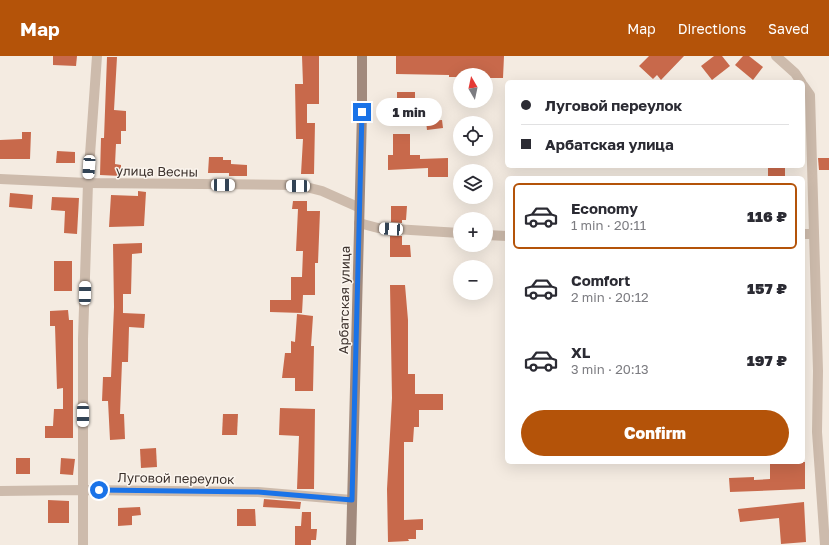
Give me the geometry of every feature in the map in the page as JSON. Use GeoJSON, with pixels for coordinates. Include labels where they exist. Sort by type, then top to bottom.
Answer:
{"type":"FeatureCollection","features":[{"type":"Feature","properties":{"kind":"main road","name":"Арбатская улица"},"geometry":{"type":"LineString","coordinates":[[351,545],[359,223],[358,208],[362,112],[362,56]]}},
{"type":"Feature","properties":{"kind":"street"},"geometry":{"type":"LineString","coordinates":[[83,545],[83,340],[88,183],[97,56]]}},
{"type":"Feature","properties":{"kind":"street"},"geometry":{"type":"LineString","coordinates":[[776,56],[795,73],[800,80]]}},
{"type":"Feature","properties":{"kind":"street"},"geometry":{"type":"LineString","coordinates":[[805,88],[810,95],[817,432],[825,545]]}},
{"type":"Feature","properties":{"kind":"street","name":"улица Весны"},"geometry":{"type":"LineString","coordinates":[[0,179],[88,183],[298,186],[322,192],[358,208]]}},
{"type":"Feature","properties":{"kind":"street"},"geometry":{"type":"LineString","coordinates":[[359,223],[378,228],[453,233]]}},
{"type":"Feature","properties":{"kind":"street"},"geometry":{"type":"LineString","coordinates":[[805,234],[814,234]]}},
{"type":"Feature","properties":{"kind":"street"},"geometry":{"type":"LineString","coordinates":[[493,235],[505,236]]}},
{"type":"Feature","properties":{"kind":"street","name":"Луговой переулок"},"geometry":{"type":"LineString","coordinates":[[0,491],[83,490],[258,492],[352,500]]}},
{"type":"Feature","properties":{"kind":"building"},"geometry":{"type":"Polygon","coordinates":[[[53,56],[77,56],[76,66],[53,65],[53,56]]]}},
{"type":"Feature","properties":{"kind":"building"},"geometry":{"type":"Polygon","coordinates":[[[302,56],[319,56],[319,104],[307,104],[307,123],[315,123],[314,174],[301,174],[303,139],[296,139],[295,84],[303,84],[302,56]]]}},
{"type":"Feature","properties":{"kind":"building"},"geometry":{"type":"Polygon","coordinates":[[[396,56],[504,56],[503,78],[493,78],[493,68],[453,68],[453,77],[449,77],[449,75],[396,74],[396,56]]]}},
{"type":"Feature","properties":{"kind":"building"},"geometry":{"type":"Polygon","coordinates":[[[649,56],[684,56],[661,80],[657,75],[653,79],[639,66],[649,56]]]}},
{"type":"Feature","properties":{"kind":"building"},"geometry":{"type":"Polygon","coordinates":[[[714,56],[722,56],[730,66],[712,80],[701,66],[714,56]]]}},
{"type":"Feature","properties":{"kind":"building"},"geometry":{"type":"Polygon","coordinates":[[[743,56],[749,56],[763,67],[753,80],[735,65],[743,56]]]}},
{"type":"Feature","properties":{"kind":"building"},"geometry":{"type":"Polygon","coordinates":[[[107,57],[117,57],[114,110],[126,111],[126,131],[121,131],[121,144],[116,144],[115,164],[121,165],[121,176],[100,175],[101,138],[104,138],[107,57]]]}},
{"type":"Feature","properties":{"kind":"building"},"geometry":{"type":"Polygon","coordinates":[[[397,92],[415,92],[415,112],[397,111],[397,92]]]}},
{"type":"Feature","properties":{"kind":"building"},"geometry":{"type":"Polygon","coordinates":[[[442,120],[443,128],[427,130],[426,121],[442,120]]]}},
{"type":"Feature","properties":{"kind":"building"},"geometry":{"type":"Polygon","coordinates":[[[22,132],[31,132],[30,159],[0,159],[0,140],[22,139],[22,132]]]}},
{"type":"Feature","properties":{"kind":"building"},"geometry":{"type":"Polygon","coordinates":[[[393,134],[410,134],[410,155],[420,155],[420,159],[448,158],[448,177],[428,177],[428,168],[388,170],[388,155],[393,155],[393,134]]]}},
{"type":"Feature","properties":{"kind":"building"},"geometry":{"type":"Polygon","coordinates":[[[57,151],[75,152],[75,163],[56,163],[57,151]]]}},
{"type":"Feature","properties":{"kind":"building"},"geometry":{"type":"Polygon","coordinates":[[[209,157],[223,157],[223,160],[231,160],[231,164],[247,165],[247,176],[229,176],[229,173],[208,173],[209,157]]]}},
{"type":"Feature","properties":{"kind":"building"},"geometry":{"type":"Polygon","coordinates":[[[818,158],[829,158],[829,170],[819,170],[818,158]]]}},
{"type":"Feature","properties":{"kind":"building"},"geometry":{"type":"Polygon","coordinates":[[[768,168],[785,168],[785,176],[768,176],[768,168]]]}},
{"type":"Feature","properties":{"kind":"building"},"geometry":{"type":"Polygon","coordinates":[[[138,191],[146,192],[144,226],[109,227],[111,195],[138,196],[138,191]]]}},
{"type":"Feature","properties":{"kind":"building"},"geometry":{"type":"Polygon","coordinates":[[[10,193],[33,195],[32,209],[9,207],[10,193]]]}},
{"type":"Feature","properties":{"kind":"building"},"geometry":{"type":"Polygon","coordinates":[[[52,197],[79,198],[77,234],[64,233],[65,211],[51,210],[52,197]]]}},
{"type":"Feature","properties":{"kind":"building"},"geometry":{"type":"Polygon","coordinates":[[[293,201],[307,201],[307,211],[320,211],[318,263],[315,263],[315,295],[303,295],[302,313],[270,312],[270,300],[291,300],[291,277],[302,277],[303,251],[296,251],[298,209],[292,209],[293,201]]]}},
{"type":"Feature","properties":{"kind":"building"},"geometry":{"type":"Polygon","coordinates":[[[391,206],[407,206],[406,220],[402,220],[402,223],[391,222],[391,206]]]}},
{"type":"Feature","properties":{"kind":"building"},"geometry":{"type":"Polygon","coordinates":[[[390,236],[402,236],[402,245],[410,245],[411,257],[390,257],[390,236]]]}},
{"type":"Feature","properties":{"kind":"building"},"geometry":{"type":"Polygon","coordinates":[[[142,243],[142,253],[132,254],[131,294],[123,294],[123,313],[145,314],[144,328],[129,327],[128,362],[122,362],[120,414],[124,414],[125,439],[110,440],[108,401],[102,401],[103,377],[111,377],[114,307],[113,244],[142,243]]]}},
{"type":"Feature","properties":{"kind":"building"},"geometry":{"type":"Polygon","coordinates":[[[54,261],[72,261],[72,291],[54,291],[54,261]]]}},
{"type":"Feature","properties":{"kind":"building"},"geometry":{"type":"Polygon","coordinates":[[[390,285],[405,285],[408,320],[408,374],[415,374],[415,394],[443,394],[443,410],[419,410],[419,427],[414,427],[413,442],[404,442],[404,520],[423,519],[423,530],[416,530],[416,539],[408,539],[409,541],[388,542],[387,489],[392,398],[390,285]]]}},
{"type":"Feature","properties":{"kind":"building"},"geometry":{"type":"Polygon","coordinates":[[[68,310],[69,320],[73,320],[73,438],[45,438],[45,426],[53,426],[54,409],[63,409],[63,388],[57,389],[55,326],[50,326],[50,311],[68,310]]]}},
{"type":"Feature","properties":{"kind":"building"},"geometry":{"type":"Polygon","coordinates":[[[297,314],[313,316],[311,346],[314,346],[313,391],[295,391],[295,378],[282,378],[285,353],[291,353],[291,341],[295,342],[297,314]]]}},
{"type":"Feature","properties":{"kind":"building"},"geometry":{"type":"Polygon","coordinates":[[[280,408],[315,409],[314,489],[297,489],[299,436],[279,435],[280,408]]]}},
{"type":"Feature","properties":{"kind":"building"},"geometry":{"type":"Polygon","coordinates":[[[223,414],[238,414],[237,435],[222,435],[223,414]]]}},
{"type":"Feature","properties":{"kind":"building"},"geometry":{"type":"Polygon","coordinates":[[[156,448],[157,467],[141,468],[140,449],[156,448]]]}},
{"type":"Feature","properties":{"kind":"building"},"geometry":{"type":"Polygon","coordinates":[[[16,458],[30,458],[30,474],[16,474],[16,458]]]}},
{"type":"Feature","properties":{"kind":"building"},"geometry":{"type":"Polygon","coordinates":[[[61,458],[75,459],[73,475],[60,474],[61,458]]]}},
{"type":"Feature","properties":{"kind":"building"},"geometry":{"type":"Polygon","coordinates":[[[770,464],[805,464],[805,489],[730,492],[729,478],[754,477],[754,480],[770,479],[770,464]]]}},
{"type":"Feature","properties":{"kind":"building"},"geometry":{"type":"Polygon","coordinates":[[[264,499],[301,502],[300,509],[263,507],[264,499]]]}},
{"type":"Feature","properties":{"kind":"building"},"geometry":{"type":"Polygon","coordinates":[[[48,500],[69,501],[69,523],[48,523],[48,500]]]}},
{"type":"Feature","properties":{"kind":"building"},"geometry":{"type":"Polygon","coordinates":[[[804,502],[806,542],[781,544],[779,518],[740,522],[738,509],[804,502]]]}},
{"type":"Feature","properties":{"kind":"building"},"geometry":{"type":"Polygon","coordinates":[[[140,507],[141,515],[132,516],[132,525],[118,526],[118,508],[140,507]]]}},
{"type":"Feature","properties":{"kind":"building"},"geometry":{"type":"Polygon","coordinates":[[[237,509],[255,509],[256,526],[237,526],[237,509]]]}},
{"type":"Feature","properties":{"kind":"building"},"geometry":{"type":"Polygon","coordinates":[[[302,512],[311,512],[311,529],[317,529],[316,540],[311,540],[311,545],[295,545],[295,526],[301,526],[302,512]]]}},
{"type":"Feature","properties":{"kind":"route"},"geometry":{"type":"LineString","coordinates":[[99,490],[258,492],[352,500],[359,223],[358,208],[362,112]]}}]}
